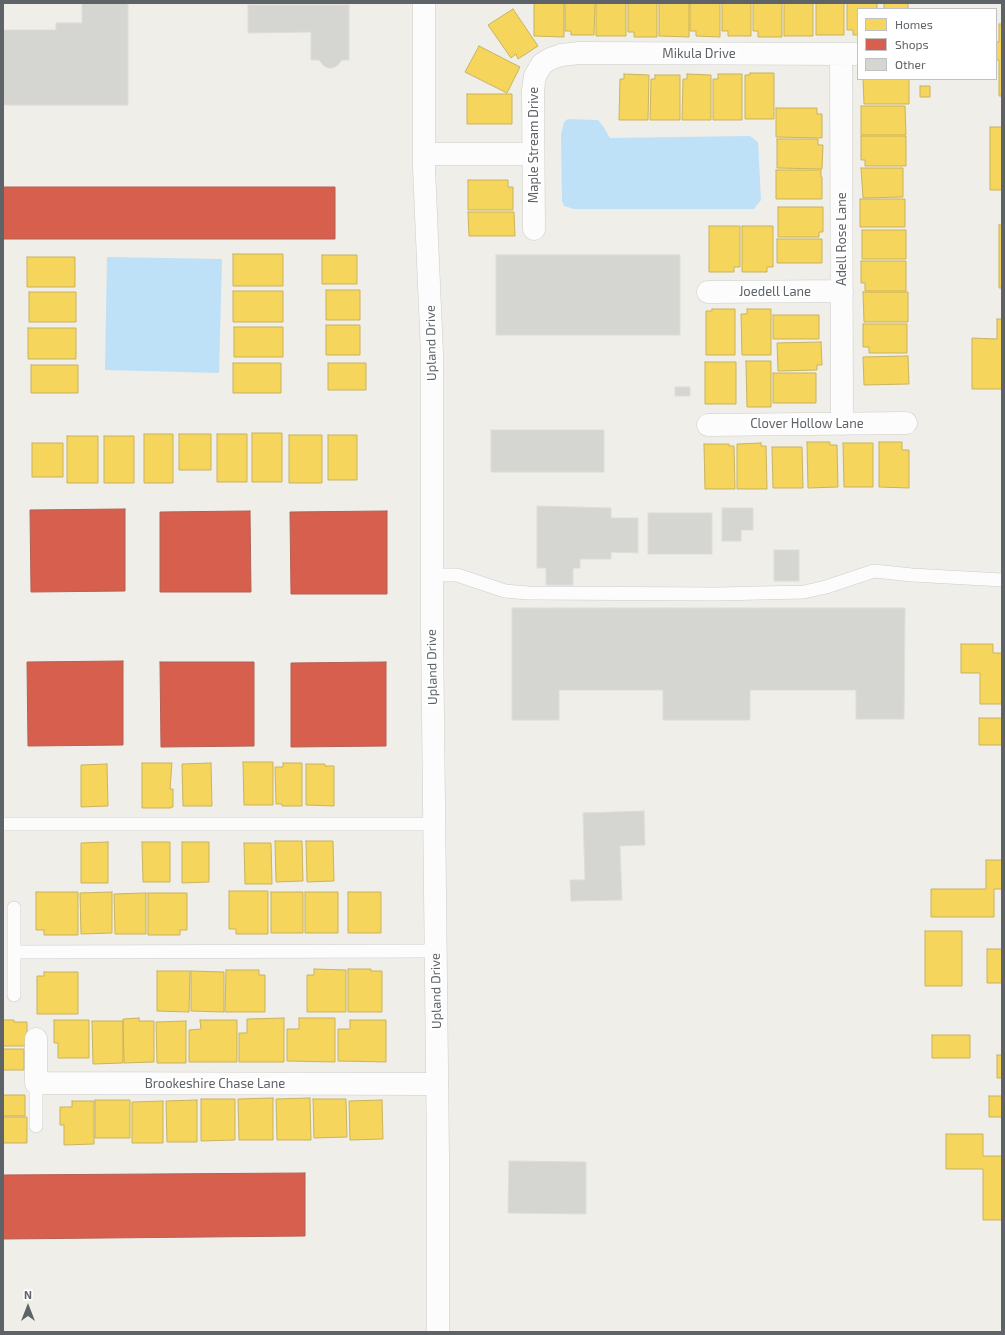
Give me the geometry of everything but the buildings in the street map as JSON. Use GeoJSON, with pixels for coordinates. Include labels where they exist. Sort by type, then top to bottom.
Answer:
{"type":"FeatureCollection","features":[{"type":"Feature","properties":{"kind":"street","name":"Upland Drive"},"geometry":{"type":"LineString","coordinates":[[424,3],[424,168],[432,354],[432,575],[438,1332]]}},
{"type":"Feature","properties":{"kind":"street","name":"Mikula Drive"},"geometry":{"type":"LineString","coordinates":[[542,64],[561,55],[579,53],[850,54]]}},
{"type":"Feature","properties":{"kind":"street","name":"Adell Rose Lane"},"geometry":{"type":"LineString","coordinates":[[842,424],[842,291],[850,54]]}},
{"type":"Feature","properties":{"kind":"street","name":"Maple Stream Drive"},"geometry":{"type":"LineString","coordinates":[[534,229],[533,90],[534,76],[542,64]]}},
{"type":"Feature","properties":{"kind":"street"},"geometry":{"type":"LineString","coordinates":[[425,154],[533,154]]}},
{"type":"Feature","properties":{"kind":"street","name":"Joedell Lane"},"geometry":{"type":"LineString","coordinates":[[708,292],[842,291]]}},
{"type":"Feature","properties":{"kind":"street","name":"Clover Hollow Lane"},"geometry":{"type":"LineString","coordinates":[[708,425],[906,424]]}},
{"type":"Feature","properties":{"kind":"street"},"geometry":{"type":"LineString","coordinates":[[36,1039],[36,1083]]}},
{"type":"Feature","properties":{"kind":"street","name":"Brookeshire Chase Lane"},"geometry":{"type":"LineString","coordinates":[[36,1083],[437,1084]]}},
{"type":"Feature","properties":{"kind":"lane"},"geometry":{"type":"LineString","coordinates":[[432,575],[457,575],[505,590],[528,593],[717,594],[804,592],[826,587],[874,571],[912,575],[1002,580]]}},
{"type":"Feature","properties":{"kind":"lane"},"geometry":{"type":"LineString","coordinates":[[3,824],[434,824]]}},
{"type":"Feature","properties":{"kind":"lane"},"geometry":{"type":"LineString","coordinates":[[14,908],[14,995]]}},
{"type":"Feature","properties":{"kind":"lane"},"geometry":{"type":"LineString","coordinates":[[14,952],[436,951]]}},
{"type":"Feature","properties":{"kind":"lane"},"geometry":{"type":"LineString","coordinates":[[36,1083],[36,1126]]}},
{"type":"Feature","properties":{"kind":"water"},"geometry":{"type":"Polygon","coordinates":[[[568,119],[598,120],[610,138],[750,136],[758,142],[761,200],[754,209],[574,209],[564,206],[562,201],[561,135],[564,122],[568,119]]]}},
{"type":"Feature","properties":{"kind":"water"},"geometry":{"type":"Polygon","coordinates":[[[107,257],[222,259],[219,373],[105,370],[107,257]]]}}]}
